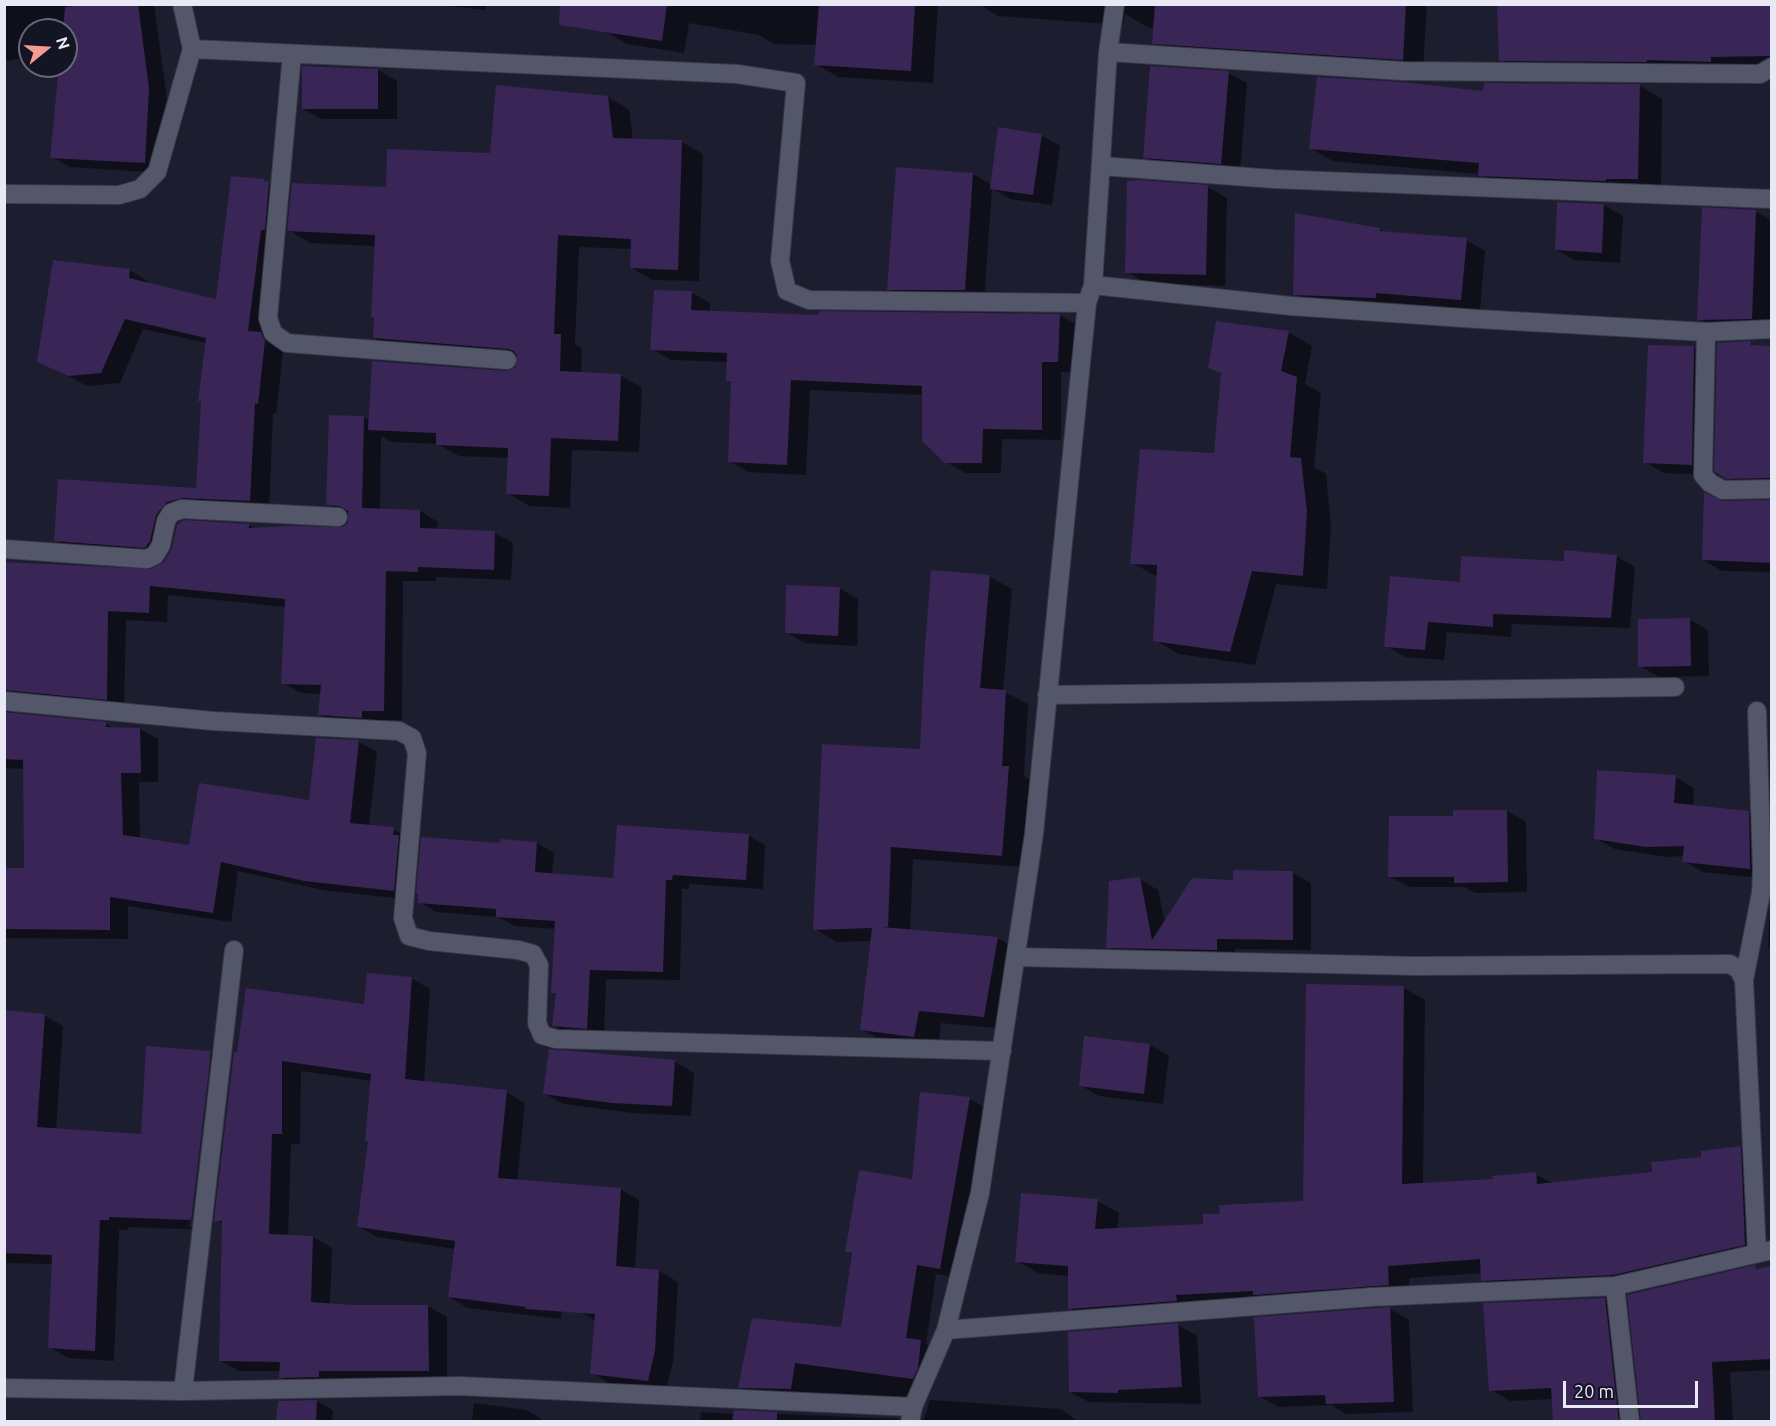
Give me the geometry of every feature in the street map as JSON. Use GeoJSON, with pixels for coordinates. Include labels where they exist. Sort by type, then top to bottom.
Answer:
{"type":"FeatureCollection","features":[{"type":"Feature","properties":{"kind":"street"},"geometry":{"type":"LineString","coordinates":[[4,194],[119,195],[140,189],[158,172],[192,49],[182,4]]}},
{"type":"Feature","properties":{"kind":"street"},"geometry":{"type":"LineString","coordinates":[[4,1388],[183,1391],[459,1386],[911,1414],[946,1330],[980,1193],[1034,834],[1087,303],[1093,285],[1108,52],[1115,4]]}},
{"type":"Feature","properties":{"kind":"street"},"geometry":{"type":"LineString","coordinates":[[192,49],[738,74],[796,83],[780,261],[787,291],[809,300],[1087,303]]}},
{"type":"Feature","properties":{"kind":"street"},"geometry":{"type":"LineString","coordinates":[[1108,52],[1403,71],[1760,74],[1772,67]]}},
{"type":"Feature","properties":{"kind":"street"},"geometry":{"type":"LineString","coordinates":[[291,54],[268,318],[273,333],[287,343],[507,360]]}},
{"type":"Feature","properties":{"kind":"street"},"geometry":{"type":"LineString","coordinates":[[1101,166],[1274,179],[1772,199]]}},
{"type":"Feature","properties":{"kind":"street"},"geometry":{"type":"LineString","coordinates":[[1093,285],[1291,306],[1706,332],[1772,328]]}},
{"type":"Feature","properties":{"kind":"street"},"geometry":{"type":"LineString","coordinates":[[1706,332],[1703,475],[1710,483],[1723,490],[1772,489]]}},
{"type":"Feature","properties":{"kind":"street"},"geometry":{"type":"LineString","coordinates":[[4,549],[147,559],[156,555],[161,545],[166,521],[171,513],[182,509],[338,517]]}},
{"type":"Feature","properties":{"kind":"street"},"geometry":{"type":"LineString","coordinates":[[1047,695],[1675,687]]}},
{"type":"Feature","properties":{"kind":"street"},"geometry":{"type":"LineString","coordinates":[[4,701],[213,721],[399,731],[412,738],[417,753],[403,918],[409,936],[429,941],[518,950],[533,954],[539,965],[537,1023],[542,1035],[556,1039],[1002,1051]]}},
{"type":"Feature","properties":{"kind":"street"},"geometry":{"type":"LineString","coordinates":[[946,1330],[1372,1297],[1615,1286],[1765,1252],[1744,980],[1761,893],[1757,711]]}},
{"type":"Feature","properties":{"kind":"street"},"geometry":{"type":"LineString","coordinates":[[183,1391],[234,950]]}},
{"type":"Feature","properties":{"kind":"street"},"geometry":{"type":"LineString","coordinates":[[1016,957],[1416,966],[1730,964],[1739,970],[1744,980]]}},
{"type":"Feature","properties":{"kind":"street"},"geometry":{"type":"LineString","coordinates":[[1615,1286],[1630,1422]]}},
{"type":"Feature","properties":{"kind":"building"},"geometry":{"type":"Polygon","coordinates":[[[88,4],[138,4],[149,88],[145,163],[50,158],[58,78],[78,78],[78,18],[64,18],[65,7],[88,4]]]}},
{"type":"Feature","properties":{"kind":"building"},"geometry":{"type":"Polygon","coordinates":[[[560,4],[667,4],[662,41],[559,25],[560,4]]]}},
{"type":"Feature","properties":{"kind":"building"},"geometry":{"type":"Polygon","coordinates":[[[819,4],[915,4],[911,71],[814,65],[819,4]]]}},
{"type":"Feature","properties":{"kind":"building"},"geometry":{"type":"Polygon","coordinates":[[[1155,4],[1406,4],[1403,60],[1152,44],[1155,4]]]}},
{"type":"Feature","properties":{"kind":"building"},"geometry":{"type":"Polygon","coordinates":[[[1497,4],[1772,4],[1772,56],[1711,57],[1711,62],[1499,61],[1497,4]]]}},
{"type":"Feature","properties":{"kind":"building"},"geometry":{"type":"Polygon","coordinates":[[[302,66],[378,69],[378,109],[302,109],[302,66]]]}},
{"type":"Feature","properties":{"kind":"building"},"geometry":{"type":"Polygon","coordinates":[[[1150,66],[1229,71],[1221,164],[1143,158],[1150,66]]]}},
{"type":"Feature","properties":{"kind":"building"},"geometry":{"type":"Polygon","coordinates":[[[1317,77],[1402,82],[1483,91],[1484,83],[1640,84],[1638,179],[1606,179],[1606,181],[1478,176],[1479,163],[1309,149],[1317,77]]]}},
{"type":"Feature","properties":{"kind":"building"},"geometry":{"type":"Polygon","coordinates":[[[496,85],[608,96],[613,138],[682,140],[678,270],[630,268],[631,239],[558,235],[554,334],[561,334],[560,371],[621,374],[618,441],[551,438],[549,496],[506,494],[508,448],[436,445],[436,433],[368,430],[372,361],[506,371],[516,367],[517,356],[514,351],[508,349],[373,338],[374,317],[371,317],[375,235],[287,231],[292,183],[386,187],[387,149],[490,153],[496,85]]]}},
{"type":"Feature","properties":{"kind":"building"},"geometry":{"type":"Polygon","coordinates":[[[998,127],[1042,134],[1033,195],[990,189],[998,127]]]}},
{"type":"Feature","properties":{"kind":"building"},"geometry":{"type":"Polygon","coordinates":[[[896,167],[973,173],[965,290],[887,290],[896,167]]]}},
{"type":"Feature","properties":{"kind":"building"},"geometry":{"type":"Polygon","coordinates":[[[231,176],[264,179],[269,182],[265,230],[261,230],[248,331],[261,332],[265,341],[258,404],[255,403],[250,501],[183,498],[167,502],[156,515],[150,541],[145,548],[54,541],[58,479],[196,488],[201,401],[198,401],[206,338],[125,319],[101,373],[68,376],[37,362],[53,260],[130,269],[129,278],[216,299],[231,176]]]}},
{"type":"Feature","properties":{"kind":"building"},"geometry":{"type":"Polygon","coordinates":[[[1127,181],[1208,185],[1206,275],[1125,273],[1127,181]]]}},
{"type":"Feature","properties":{"kind":"building"},"geometry":{"type":"Polygon","coordinates":[[[1557,202],[1604,204],[1602,253],[1555,250],[1557,202]]]}},
{"type":"Feature","properties":{"kind":"building"},"geometry":{"type":"Polygon","coordinates":[[[1702,207],[1756,210],[1752,319],[1697,320],[1702,207]]]}},
{"type":"Feature","properties":{"kind":"building"},"geometry":{"type":"Polygon","coordinates":[[[1295,213],[1380,228],[1380,231],[1467,238],[1461,300],[1376,293],[1376,298],[1293,295],[1295,213]]]}},
{"type":"Feature","properties":{"kind":"building"},"geometry":{"type":"Polygon","coordinates":[[[654,290],[692,291],[691,310],[819,315],[819,311],[1060,314],[1058,362],[1042,362],[1042,430],[983,429],[982,463],[945,463],[922,441],[922,386],[791,380],[787,465],[728,462],[731,381],[726,381],[727,353],[650,350],[654,290]]]}},
{"type":"Feature","properties":{"kind":"building"},"geometry":{"type":"Polygon","coordinates":[[[1216,321],[1289,331],[1281,371],[1297,377],[1290,457],[1301,458],[1307,512],[1303,576],[1252,571],[1230,652],[1153,641],[1157,565],[1130,564],[1140,449],[1214,453],[1221,373],[1208,368],[1216,321]]]}},
{"type":"Feature","properties":{"kind":"building"},"geometry":{"type":"Polygon","coordinates":[[[1751,341],[1751,345],[1772,346],[1772,478],[1726,479],[1714,471],[1717,343],[1751,341]]]}},
{"type":"Feature","properties":{"kind":"building"},"geometry":{"type":"Polygon","coordinates":[[[1648,345],[1694,346],[1692,465],[1643,463],[1648,345]]]}},
{"type":"Feature","properties":{"kind":"building"},"geometry":{"type":"Polygon","coordinates":[[[329,415],[364,416],[362,508],[420,510],[420,528],[495,531],[494,570],[418,567],[418,572],[386,571],[384,711],[362,711],[362,718],[318,715],[321,685],[281,684],[285,599],[150,586],[149,613],[108,611],[107,700],[4,690],[4,562],[151,569],[165,561],[172,548],[177,525],[184,520],[249,524],[249,528],[343,527],[348,523],[348,511],[339,506],[326,505],[329,415]]]}},
{"type":"Feature","properties":{"kind":"building"},"geometry":{"type":"Polygon","coordinates":[[[1704,492],[1723,501],[1772,500],[1772,563],[1702,560],[1704,492]]]}},
{"type":"Feature","properties":{"kind":"building"},"geometry":{"type":"Polygon","coordinates":[[[1564,550],[1617,555],[1611,618],[1493,614],[1493,627],[1428,622],[1425,650],[1384,647],[1390,576],[1460,582],[1461,556],[1564,561],[1564,550]]]}},
{"type":"Feature","properties":{"kind":"building"},"geometry":{"type":"Polygon","coordinates":[[[931,570],[990,575],[980,688],[1006,690],[1002,766],[1009,766],[1002,856],[891,847],[888,927],[882,927],[998,937],[984,1017],[919,1011],[914,1037],[860,1030],[872,928],[813,930],[822,744],[920,749],[931,570]]]}},
{"type":"Feature","properties":{"kind":"building"},"geometry":{"type":"Polygon","coordinates":[[[786,585],[840,587],[838,636],[785,633],[786,585]]]}},
{"type":"Feature","properties":{"kind":"building"},"geometry":{"type":"Polygon","coordinates":[[[1690,618],[1691,666],[1638,667],[1638,619],[1690,618]]]}},
{"type":"Feature","properties":{"kind":"building"},"geometry":{"type":"Polygon","coordinates":[[[4,712],[106,722],[106,727],[140,728],[141,773],[121,773],[123,835],[189,845],[199,783],[309,800],[316,738],[359,740],[350,823],[394,827],[393,835],[399,835],[394,891],[304,881],[221,862],[213,913],[110,897],[110,930],[4,929],[4,868],[24,868],[23,760],[4,759],[4,712]]]}},
{"type":"Feature","properties":{"kind":"building"},"geometry":{"type":"Polygon","coordinates":[[[1597,770],[1676,775],[1674,803],[1749,811],[1750,869],[1682,862],[1684,846],[1646,847],[1594,839],[1597,770]]]}},
{"type":"Feature","properties":{"kind":"building"},"geometry":{"type":"Polygon","coordinates":[[[1453,810],[1507,810],[1508,882],[1454,883],[1454,877],[1388,877],[1389,816],[1453,816],[1453,810]]]}},
{"type":"Feature","properties":{"kind":"building"},"geometry":{"type":"Polygon","coordinates":[[[617,825],[749,834],[746,880],[673,875],[672,880],[666,880],[663,972],[590,970],[587,1029],[552,1026],[556,993],[551,993],[555,921],[496,917],[496,909],[418,903],[418,893],[416,893],[421,837],[500,843],[501,839],[537,842],[535,872],[613,878],[617,825]]]}},
{"type":"Feature","properties":{"kind":"building"},"geometry":{"type":"Polygon","coordinates":[[[1233,870],[1293,871],[1293,940],[1217,939],[1217,950],[1106,948],[1109,881],[1140,877],[1152,940],[1192,878],[1233,880],[1233,870]]]}},
{"type":"Feature","properties":{"kind":"building"},"geometry":{"type":"Polygon","coordinates":[[[367,973],[412,977],[405,1079],[507,1090],[498,1178],[621,1188],[616,1266],[659,1270],[655,1350],[648,1381],[590,1374],[595,1314],[525,1309],[526,1307],[448,1297],[455,1241],[357,1227],[368,1141],[365,1141],[371,1074],[282,1061],[282,1134],[272,1134],[269,1234],[313,1236],[311,1302],[352,1305],[428,1305],[429,1371],[319,1371],[319,1377],[279,1378],[280,1362],[219,1361],[222,1221],[214,1221],[234,1052],[237,1052],[246,988],[364,1004],[367,973]]]}},
{"type":"Feature","properties":{"kind":"building"},"geometry":{"type":"Polygon","coordinates":[[[1306,984],[1404,986],[1402,1184],[1493,1179],[1492,1176],[1536,1172],[1537,1184],[1652,1172],[1651,1162],[1701,1157],[1701,1151],[1741,1146],[1745,1245],[1613,1275],[1481,1281],[1480,1259],[1388,1266],[1389,1285],[1253,1295],[1253,1291],[1176,1295],[1177,1301],[1068,1309],[1068,1266],[1015,1262],[1021,1193],[1098,1199],[1095,1229],[1203,1224],[1203,1214],[1220,1214],[1219,1205],[1303,1201],[1306,984]]]}},
{"type":"Feature","properties":{"kind":"building"},"geometry":{"type":"Polygon","coordinates":[[[4,1010],[45,1014],[37,1127],[141,1134],[146,1046],[211,1051],[191,1220],[109,1217],[109,1220],[100,1220],[95,1351],[48,1348],[52,1255],[4,1253],[4,1010]]]}},
{"type":"Feature","properties":{"kind":"building"},"geometry":{"type":"Polygon","coordinates":[[[1084,1036],[1150,1044],[1144,1094],[1079,1086],[1084,1036]]]}},
{"type":"Feature","properties":{"kind":"building"},"geometry":{"type":"Polygon","coordinates":[[[549,1049],[675,1060],[672,1106],[612,1103],[543,1094],[549,1049]]]}},
{"type":"Feature","properties":{"kind":"building"},"geometry":{"type":"Polygon","coordinates":[[[920,1092],[970,1097],[940,1269],[917,1265],[906,1338],[921,1340],[918,1368],[913,1379],[795,1363],[791,1389],[738,1388],[752,1318],[841,1327],[852,1253],[845,1252],[859,1170],[912,1179],[920,1092]]]}},
{"type":"Feature","properties":{"kind":"building"},"geometry":{"type":"Polygon","coordinates":[[[1755,1265],[1756,1269],[1772,1266],[1772,1359],[1712,1362],[1715,1422],[1641,1422],[1627,1295],[1755,1265]]]}},
{"type":"Feature","properties":{"kind":"building"},"geometry":{"type":"Polygon","coordinates":[[[1605,1298],[1619,1422],[1553,1422],[1551,1388],[1489,1391],[1483,1303],[1605,1298]]]}},
{"type":"Feature","properties":{"kind":"building"},"geometry":{"type":"Polygon","coordinates":[[[1390,1307],[1394,1402],[1326,1404],[1325,1395],[1258,1397],[1254,1317],[1390,1307]]]}},
{"type":"Feature","properties":{"kind":"building"},"geometry":{"type":"Polygon","coordinates":[[[1178,1323],[1182,1387],[1118,1390],[1118,1393],[1069,1392],[1068,1332],[1178,1323]]]}},
{"type":"Feature","properties":{"kind":"building"},"geometry":{"type":"Polygon","coordinates":[[[317,1400],[316,1422],[276,1422],[278,1401],[317,1400]]]}},
{"type":"Feature","properties":{"kind":"building"},"geometry":{"type":"Polygon","coordinates":[[[734,1410],[777,1412],[777,1422],[732,1422],[734,1410]]]}}]}
